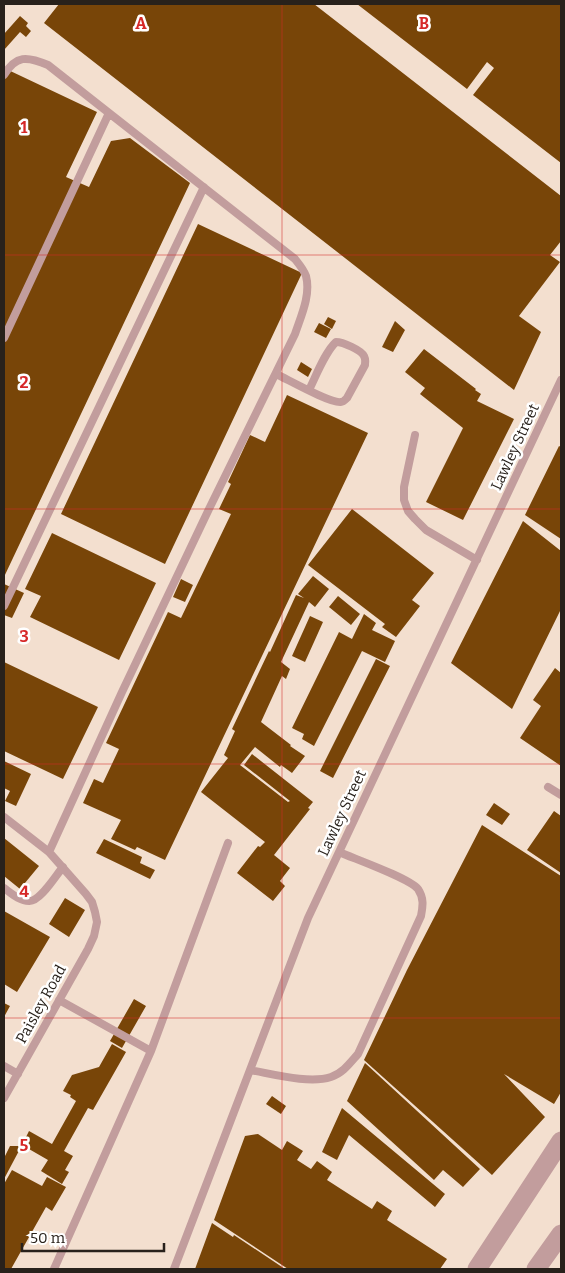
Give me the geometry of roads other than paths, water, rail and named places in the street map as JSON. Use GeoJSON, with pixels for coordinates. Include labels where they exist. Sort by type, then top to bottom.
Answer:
{"type":"FeatureCollection","features":[{"type":"Feature","properties":{"kind":"street"},"geometry":{"type":"LineString","coordinates":[[477,1269],[561,1141]]}},
{"type":"Feature","properties":{"kind":"street"},"geometry":{"type":"LineString","coordinates":[[536,1269],[561,1234]]}},
{"type":"Feature","properties":{"kind":"lane"},"geometry":{"type":"LineString","coordinates":[[4,75],[16,61],[36,60],[48,66],[295,259],[306,275],[307,290],[304,307],[295,334],[122,692],[49,852]]}},
{"type":"Feature","properties":{"kind":"lane"},"geometry":{"type":"LineString","coordinates":[[4,338],[110,113]]}},
{"type":"Feature","properties":{"kind":"lane"},"geometry":{"type":"LineString","coordinates":[[4,606],[204,187]]}},
{"type":"Feature","properties":{"kind":"lane"},"geometry":{"type":"LineString","coordinates":[[276,374],[308,390],[327,399],[338,403],[347,398],[365,365],[364,356],[361,352],[341,342],[336,342],[308,390]]}},
{"type":"Feature","properties":{"kind":"lane","name":"Lawley Street"},"geometry":{"type":"LineString","coordinates":[[174,1269],[308,918],[561,380]]}},
{"type":"Feature","properties":{"kind":"lane"},"geometry":{"type":"LineString","coordinates":[[415,435],[404,487],[404,500],[408,511],[426,530],[476,560]]}},
{"type":"Feature","properties":{"kind":"lane"},"geometry":{"type":"LineString","coordinates":[[548,786],[561,795]]}},
{"type":"Feature","properties":{"kind":"lane"},"geometry":{"type":"LineString","coordinates":[[4,817],[49,852],[62,867],[40,896],[33,901],[19,899],[4,888]]}},
{"type":"Feature","properties":{"kind":"lane"},"geometry":{"type":"LineString","coordinates":[[54,1269],[151,1051],[228,843]]}},
{"type":"Feature","properties":{"kind":"lane"},"geometry":{"type":"LineString","coordinates":[[250,1070],[312,1080],[332,1076],[347,1067],[358,1054],[421,916],[424,902],[418,889],[407,881],[339,852]]}},
{"type":"Feature","properties":{"kind":"lane","name":"Paisley Road"},"geometry":{"type":"LineString","coordinates":[[4,1098],[94,936],[97,922],[92,902],[62,867]]}},
{"type":"Feature","properties":{"kind":"lane"},"geometry":{"type":"LineString","coordinates":[[59,1000],[151,1051]]}},
{"type":"Feature","properties":{"kind":"lane"},"geometry":{"type":"LineString","coordinates":[[4,1066],[18,1074]]}}]}
